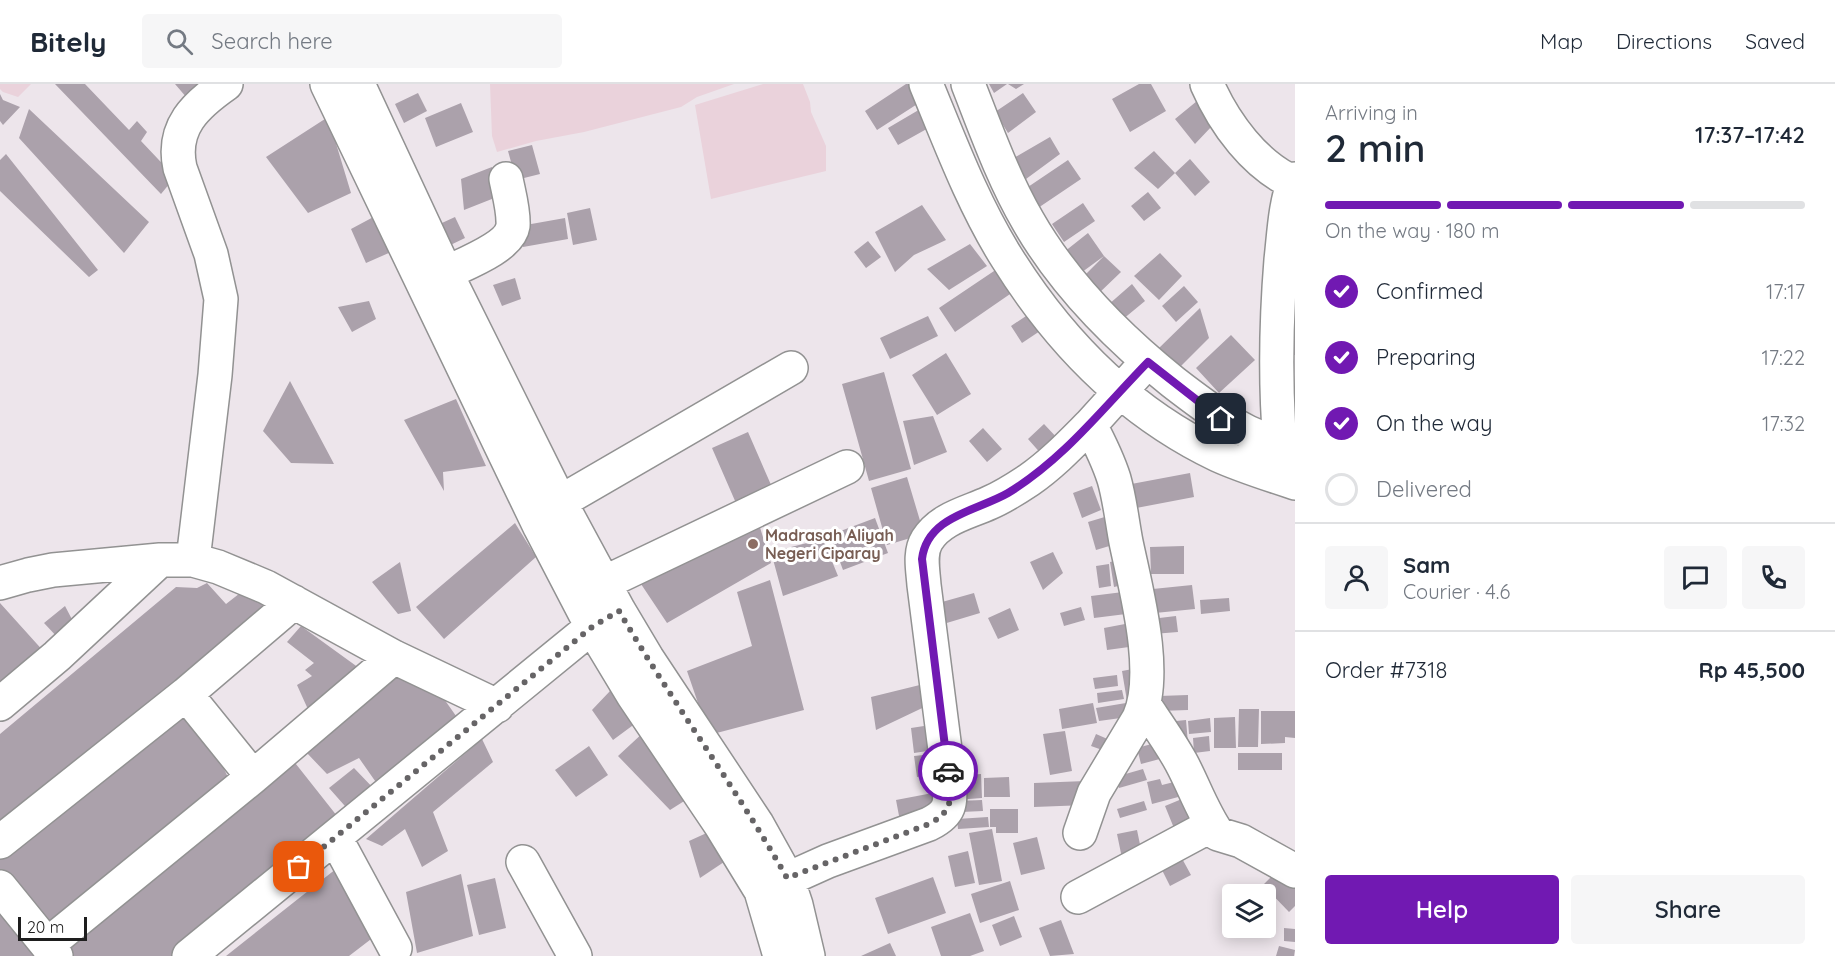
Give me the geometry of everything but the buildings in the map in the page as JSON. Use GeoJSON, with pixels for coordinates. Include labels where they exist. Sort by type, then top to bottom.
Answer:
{"type":"FeatureCollection","features":[{"type":"Feature","properties":{"kind":"street"},"geometry":{"type":"LineString","coordinates":[[193,560],[215,375],[221,299],[211,254],[180,168],[177,149],[188,117],[195,108],[226,84]]}},
{"type":"Feature","properties":{"kind":"street"},"geometry":{"type":"LineString","coordinates":[[327,84],[446,273],[560,502],[605,607]]}},
{"type":"Feature","properties":{"kind":"street"},"geometry":{"type":"LineString","coordinates":[[358,84],[387,178],[540,527],[646,658],[756,824],[774,884],[780,956]]}},
{"type":"Feature","properties":{"kind":"street"},"geometry":{"type":"LineString","coordinates":[[926,84],[981,167],[1029,223],[1048,253],[1106,323],[1133,377],[1167,427],[1217,455],[1295,483]]}},
{"type":"Feature","properties":{"kind":"street"},"geometry":{"type":"LineString","coordinates":[[968,84],[981,167]]}},
{"type":"Feature","properties":{"kind":"street"},"geometry":{"type":"LineString","coordinates":[[1133,377],[1252,435],[1287,447],[1276,345],[1289,253],[1294,182],[1272,170],[1240,139],[1226,121],[1207,84]]}},
{"type":"Feature","properties":{"kind":"street"},"geometry":{"type":"LineString","coordinates":[[446,273],[493,248],[509,235],[513,223],[506,179]]}},
{"type":"Feature","properties":{"kind":"street"},"geometry":{"type":"LineString","coordinates":[[560,502],[791,368]]}},
{"type":"Feature","properties":{"kind":"street"},"geometry":{"type":"LineString","coordinates":[[774,884],[929,824],[947,811],[950,800],[949,781],[924,585],[923,548],[933,532],[950,519],[991,502],[1029,480],[1067,448],[1133,377]]}},
{"type":"Feature","properties":{"kind":"street"},"geometry":{"type":"LineString","coordinates":[[1080,833],[1094,793],[1145,706],[1148,678],[1145,644],[1119,503],[1108,461],[1090,424]]}},
{"type":"Feature","properties":{"kind":"street"},"geometry":{"type":"LineString","coordinates":[[189,956],[496,706],[605,607],[847,466]]}},
{"type":"Feature","properties":{"kind":"street"},"geometry":{"type":"LineString","coordinates":[[0,704],[57,656],[160,560]]}},
{"type":"Feature","properties":{"kind":"street"},"geometry":{"type":"LineString","coordinates":[[0,583],[53,570],[160,560],[193,560],[218,567],[266,587],[394,657],[496,706]]}},
{"type":"Feature","properties":{"kind":"street"},"geometry":{"type":"LineString","coordinates":[[0,842],[186,694],[294,602]]}},
{"type":"Feature","properties":{"kind":"street"},"geometry":{"type":"LineString","coordinates":[[0,887],[52,951],[394,657]]}},
{"type":"Feature","properties":{"kind":"street"},"geometry":{"type":"LineString","coordinates":[[186,694],[253,777]]}},
{"type":"Feature","properties":{"kind":"street"},"geometry":{"type":"LineString","coordinates":[[1145,706],[1175,753],[1198,802],[1218,834],[1241,841],[1295,871]]}},
{"type":"Feature","properties":{"kind":"street"},"geometry":{"type":"LineString","coordinates":[[1078,897],[1212,825]]}},
{"type":"Feature","properties":{"kind":"street"},"geometry":{"type":"LineString","coordinates":[[335,837],[391,953]]}},
{"type":"Feature","properties":{"kind":"street"},"geometry":{"type":"LineString","coordinates":[[523,862],[575,956]]}},
{"type":"Feature","properties":{"kind":"street"},"geometry":{"type":"LineString","coordinates":[[774,884],[796,905],[808,956]]}},
{"type":"Feature","properties":{"kind":"shaded area"},"geometry":{"type":"Polygon","coordinates":[[[0,84],[31,84],[18,97],[3,92],[0,84]]]}},
{"type":"Feature","properties":{"kind":"shaded area"},"geometry":{"type":"Polygon","coordinates":[[[490,84],[734,84],[697,97],[681,107],[497,152],[492,136],[490,84]]]}},
{"type":"Feature","properties":{"kind":"shaded area"},"geometry":{"type":"Polygon","coordinates":[[[763,84],[803,84],[811,112],[826,146],[826,171],[711,199],[695,105],[763,84]]]}},
{"type":"Feature","properties":{"kind":"way so far"},"geometry":{"type":"LineString","coordinates":[[299,867],[592,627],[619,611],[646,658],[732,785],[787,878],[929,824],[941,817],[947,811],[950,800],[948,771]]}},
{"type":"Feature","properties":{"kind":"place","name":"Madrasah Aliyah Negeri Ciparay"},"geometry":{"type":"Point","coordinates":[753,544]}},
{"type":"Feature","properties":{"kind":"route"},"geometry":{"type":"LineString","coordinates":[[948,771],[922,559],[923,548],[933,532],[950,519],[991,502],[1029,480],[1050,464],[1148,362],[1221,419]]}}]}
